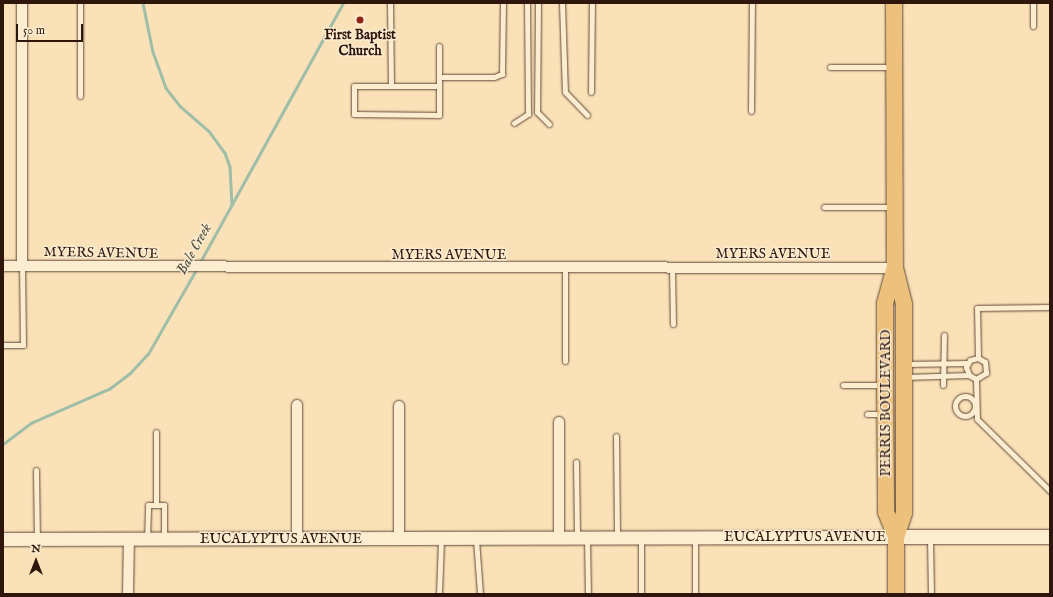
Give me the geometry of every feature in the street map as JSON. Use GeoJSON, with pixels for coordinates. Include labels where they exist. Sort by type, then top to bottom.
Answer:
{"type":"FeatureCollection","features":[{"type":"Feature","properties":{"kind":"main road","name":"PERRIS BOULEVARD"},"geometry":{"type":"LineString","coordinates":[[894,3],[895,268],[904,304],[904,513],[896,537],[896,594]]}},
{"type":"Feature","properties":{"kind":"main road","name":"PERRIS BOULEVARD"},"geometry":{"type":"LineString","coordinates":[[895,268],[885,303],[885,385],[886,512],[896,537]]}},
{"type":"Feature","properties":{"kind":"main road","name":"EUCALYPTUS AVENUE"},"geometry":{"type":"LineString","coordinates":[[896,537],[1050,537]]}},
{"type":"Feature","properties":{"kind":"street"},"geometry":{"type":"LineString","coordinates":[[22,3],[22,266]]}},
{"type":"Feature","properties":{"kind":"street","name":"MYERS AVENUE"},"geometry":{"type":"LineString","coordinates":[[3,266],[184,269],[895,268]]}},
{"type":"Feature","properties":{"kind":"street"},"geometry":{"type":"LineString","coordinates":[[297,405],[297,538]]}},
{"type":"Feature","properties":{"kind":"street"},"geometry":{"type":"LineString","coordinates":[[399,406],[399,538]]}},
{"type":"Feature","properties":{"kind":"street"},"geometry":{"type":"LineString","coordinates":[[559,422],[559,538]]}},
{"type":"Feature","properties":{"kind":"street","name":"EUCALYPTUS AVENUE"},"geometry":{"type":"LineString","coordinates":[[3,539],[896,537]]}},
{"type":"Feature","properties":{"kind":"street"},"geometry":{"type":"LineString","coordinates":[[128,594],[129,539]]}},
{"type":"Feature","properties":{"kind":"lane"},"geometry":{"type":"LineString","coordinates":[[80,3],[80,96]]}},
{"type":"Feature","properties":{"kind":"lane"},"geometry":{"type":"LineString","coordinates":[[390,3],[391,86]]}},
{"type":"Feature","properties":{"kind":"lane"},"geometry":{"type":"LineString","coordinates":[[438,76],[494,77],[502,74],[502,3]]}},
{"type":"Feature","properties":{"kind":"lane"},"geometry":{"type":"LineString","coordinates":[[514,123],[528,114],[527,3]]}},
{"type":"Feature","properties":{"kind":"lane"},"geometry":{"type":"LineString","coordinates":[[538,3],[537,112],[548,124]]}},
{"type":"Feature","properties":{"kind":"lane"},"geometry":{"type":"LineString","coordinates":[[562,3],[565,92],[586,115]]}},
{"type":"Feature","properties":{"kind":"lane"},"geometry":{"type":"LineString","coordinates":[[591,92],[592,3]]}},
{"type":"Feature","properties":{"kind":"lane"},"geometry":{"type":"LineString","coordinates":[[751,111],[752,3]]}},
{"type":"Feature","properties":{"kind":"lane"},"geometry":{"type":"LineString","coordinates":[[1033,3],[1033,26]]}},
{"type":"Feature","properties":{"kind":"lane"},"geometry":{"type":"LineString","coordinates":[[438,46],[438,86],[438,115],[354,114],[354,86],[438,86]]}},
{"type":"Feature","properties":{"kind":"lane"},"geometry":{"type":"LineString","coordinates":[[830,67],[894,67]]}},
{"type":"Feature","properties":{"kind":"lane"},"geometry":{"type":"LineString","coordinates":[[824,207],[894,207]]}},
{"type":"Feature","properties":{"kind":"lane"},"geometry":{"type":"LineString","coordinates":[[3,345],[23,345],[22,266]]}},
{"type":"Feature","properties":{"kind":"lane"},"geometry":{"type":"LineString","coordinates":[[565,268],[565,361]]}},
{"type":"Feature","properties":{"kind":"lane"},"geometry":{"type":"LineString","coordinates":[[672,268],[673,324]]}},
{"type":"Feature","properties":{"kind":"lane"},"geometry":{"type":"LineString","coordinates":[[978,358],[977,308],[1050,307]]}},
{"type":"Feature","properties":{"kind":"lane"},"geometry":{"type":"LineString","coordinates":[[943,385],[944,335]]}},
{"type":"Feature","properties":{"kind":"lane"},"geometry":{"type":"LineString","coordinates":[[903,371],[944,363],[968,363],[978,358]]}},
{"type":"Feature","properties":{"kind":"lane"},"geometry":{"type":"LineString","coordinates":[[978,358],[985,362],[987,369],[976,379],[975,406],[977,419],[1050,491]]}},
{"type":"Feature","properties":{"kind":"lane"},"geometry":{"type":"LineString","coordinates":[[968,363],[969,375]]}},
{"type":"Feature","properties":{"kind":"lane"},"geometry":{"type":"LineString","coordinates":[[903,371],[943,375],[969,375],[976,379]]}},
{"type":"Feature","properties":{"kind":"lane"},"geometry":{"type":"LineString","coordinates":[[843,385],[885,385]]}},
{"type":"Feature","properties":{"kind":"lane"},"geometry":{"type":"LineString","coordinates":[[867,414],[886,414]]}},
{"type":"Feature","properties":{"kind":"lane"},"geometry":{"type":"LineString","coordinates":[[156,432],[156,505]]}},
{"type":"Feature","properties":{"kind":"lane"},"geometry":{"type":"LineString","coordinates":[[616,436],[617,538]]}},
{"type":"Feature","properties":{"kind":"lane"},"geometry":{"type":"LineString","coordinates":[[576,462],[588,594]]}},
{"type":"Feature","properties":{"kind":"lane"},"geometry":{"type":"LineString","coordinates":[[36,470],[37,539]]}},
{"type":"Feature","properties":{"kind":"lane"},"geometry":{"type":"LineString","coordinates":[[147,539],[148,505],[164,505],[164,539]]}},
{"type":"Feature","properties":{"kind":"lane"},"geometry":{"type":"LineString","coordinates":[[930,537],[931,594]]}},
{"type":"Feature","properties":{"kind":"lane"},"geometry":{"type":"LineString","coordinates":[[439,594],[441,538]]}},
{"type":"Feature","properties":{"kind":"lane"},"geometry":{"type":"LineString","coordinates":[[476,538],[480,594]]}},
{"type":"Feature","properties":{"kind":"lane"},"geometry":{"type":"LineString","coordinates":[[641,538],[641,594]]}},
{"type":"Feature","properties":{"kind":"lane"},"geometry":{"type":"LineString","coordinates":[[695,538],[695,594]]}},
{"type":"Feature","properties":{"kind":"waterway"},"geometry":{"type":"LineString","coordinates":[[143,3],[153,52],[166,88],[180,106],[209,131],[225,153],[230,167],[232,205]]}},
{"type":"Feature","properties":{"kind":"waterway","name":"Bale Creek"},"geometry":{"type":"LineString","coordinates":[[199,264],[343,3]]}},
{"type":"Feature","properties":{"kind":"waterway","name":"Bale Creek"},"geometry":{"type":"LineString","coordinates":[[3,444],[31,423],[109,389],[130,373],[148,354],[196,270]]}},
{"type":"Feature","properties":{"kind":"place","name":"First Baptist Church"},"geometry":{"type":"Point","coordinates":[360,20]}}]}
